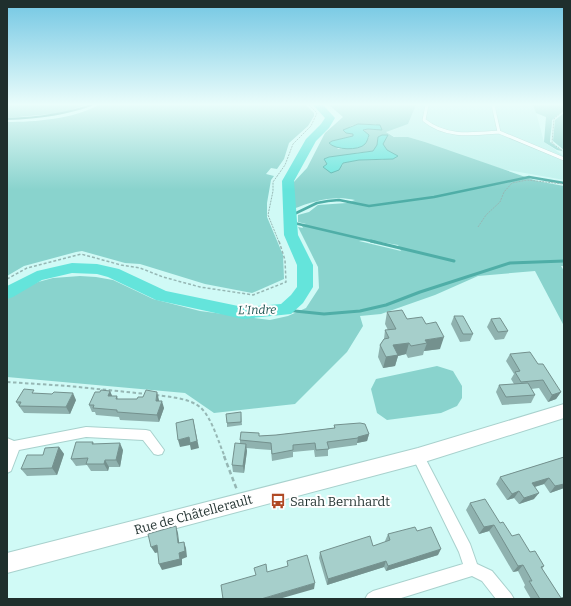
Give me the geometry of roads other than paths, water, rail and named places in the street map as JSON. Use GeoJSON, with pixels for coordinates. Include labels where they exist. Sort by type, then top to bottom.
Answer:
{"type":"FeatureCollection","features":[{"type":"Feature","properties":{"kind":"main road","name":"Rue de Châtellerault"},"geometry":{"type":"LineString","coordinates":[[7,562],[418,456],[564,411]]}},
{"type":"Feature","properties":{"kind":"street"},"geometry":{"type":"LineString","coordinates":[[7,466],[11,445],[86,432],[146,435],[158,450]]}},
{"type":"Feature","properties":{"kind":"street"},"geometry":{"type":"LineString","coordinates":[[418,456],[465,550],[472,569]]}},
{"type":"Feature","properties":{"kind":"street"},"geometry":{"type":"LineString","coordinates":[[373,599],[472,569],[487,576],[506,599]]}},
{"type":"Feature","properties":{"kind":"lane"},"geometry":{"type":"LineString","coordinates":[[455,133],[473,135],[488,133]]}},
{"type":"Feature","properties":{"kind":"lane"},"geometry":{"type":"LineString","coordinates":[[502,133],[564,159]]}},
{"type":"Feature","properties":{"kind":"waterway","name":"L'Indre"},"geometry":{"type":"LineString","coordinates":[[7,293],[37,276],[72,268],[97,269],[113,273],[162,296],[243,313],[285,310],[297,299],[305,287],[305,265],[291,235],[288,181],[311,139],[317,133]]}},
{"type":"Feature","properties":{"kind":"waterway"},"geometry":{"type":"LineString","coordinates":[[290,216],[317,203],[328,201],[339,200],[369,206],[434,197],[529,177],[564,183]]}},
{"type":"Feature","properties":{"kind":"waterway"},"geometry":{"type":"LineString","coordinates":[[290,222],[375,242]]}},
{"type":"Feature","properties":{"kind":"waterway"},"geometry":{"type":"LineString","coordinates":[[371,241],[454,261]]}},
{"type":"Feature","properties":{"kind":"waterway"},"geometry":{"type":"LineString","coordinates":[[285,310],[324,314],[360,311],[386,305],[420,292],[510,263],[564,261]]}},
{"type":"Feature","properties":{"kind":"place","name":"Sarah Bernhardt"},"geometry":{"type":"Point","coordinates":[278,501]}}]}
